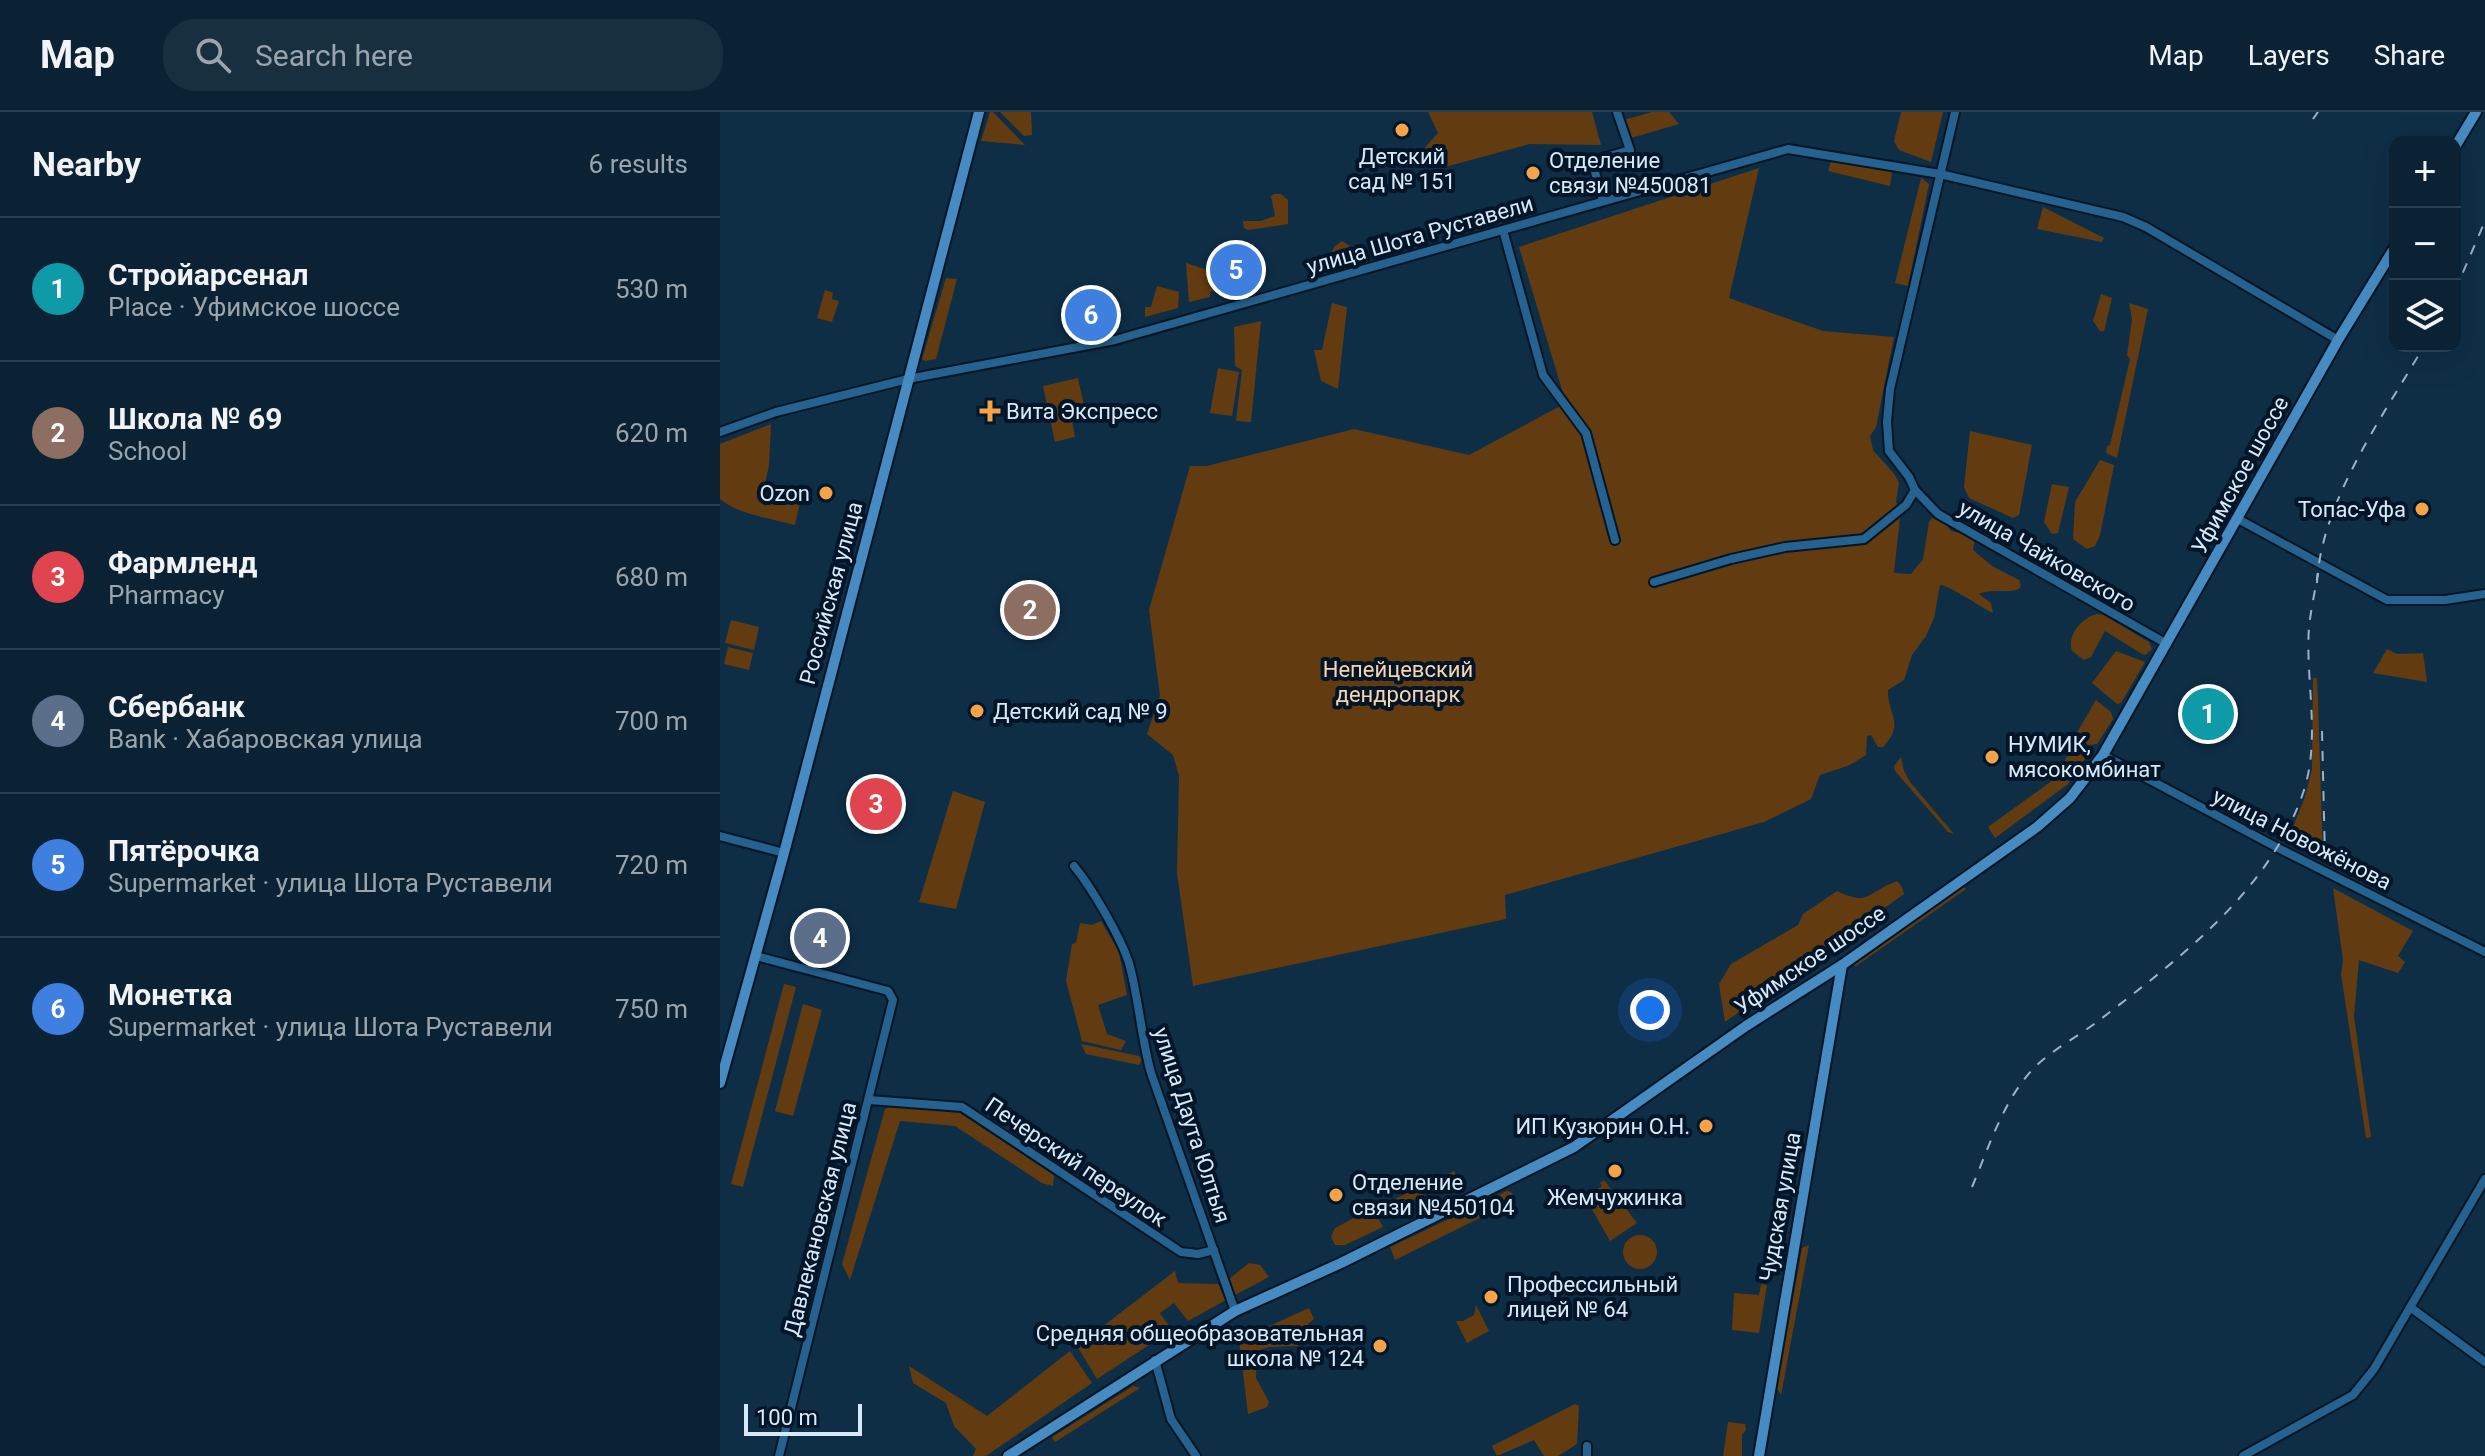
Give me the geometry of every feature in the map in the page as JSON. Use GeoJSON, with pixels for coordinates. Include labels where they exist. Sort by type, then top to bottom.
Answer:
{"type":"FeatureCollection","features":[{"type":"Feature","properties":{"kind":"main road","name":"Российская улица"},"geometry":{"type":"LineString","coordinates":[[720,1083],[784,853],[979,112]]}},
{"type":"Feature","properties":{"kind":"main road"},"geometry":{"type":"LineString","coordinates":[[2461,137],[2476,112]]}},
{"type":"Feature","properties":{"kind":"main road","name":"Уфимское шоссе"},"geometry":{"type":"LineString","coordinates":[[1008,1456],[1235,1311],[1341,1263],[1574,1147],[1746,1026],[1842,965],[2037,827],[2070,798],[2103,755],[2338,340],[2389,257]]}},
{"type":"Feature","properties":{"kind":"main road","name":"Чудская улица"},"geometry":{"type":"LineString","coordinates":[[1759,1456],[1842,965]]}},
{"type":"Feature","properties":{"kind":"street"},"geometry":{"type":"LineString","coordinates":[[1603,201],[1592,161],[1630,150],[1617,112]]}},
{"type":"Feature","properties":{"kind":"street","name":"улица Чайковского"},"geometry":{"type":"LineString","coordinates":[[1955,112],[1902,328],[1888,411],[1889,451],[1915,490],[1938,514],[2167,644]]}},
{"type":"Feature","properties":{"kind":"street","name":"улица Шота Руставели"},"geometry":{"type":"LineString","coordinates":[[720,432],[776,412],[908,379],[1115,340],[1788,149],[1940,174],[2133,221],[2338,340]]}},
{"type":"Feature","properties":{"kind":"street"},"geometry":{"type":"LineString","coordinates":[[1503,230],[1543,375],[1586,433],[1615,540]]}},
{"type":"Feature","properties":{"kind":"street"},"geometry":{"type":"LineString","coordinates":[[1654,582],[1785,547],[1864,539],[1906,505],[1915,490]]}},
{"type":"Feature","properties":{"kind":"street"},"geometry":{"type":"LineString","coordinates":[[2238,519],[2387,600],[2445,600],[2485,594]]}},
{"type":"Feature","properties":{"kind":"street","name":"улица Новожёнова"},"geometry":{"type":"LineString","coordinates":[[2103,755],[2278,848],[2485,952]]}},
{"type":"Feature","properties":{"kind":"street"},"geometry":{"type":"LineString","coordinates":[[720,836],[784,853]]}},
{"type":"Feature","properties":{"kind":"street","name":"улица Даута Юлтыя"},"geometry":{"type":"LineString","coordinates":[[1074,866],[1090,886],[1128,961],[1141,1037],[1151,1073],[1235,1311]]}},
{"type":"Feature","properties":{"kind":"street","name":"Давлекановская улица"},"geometry":{"type":"LineString","coordinates":[[756,956],[888,991],[893,1000],[779,1456]]}},
{"type":"Feature","properties":{"kind":"street","name":"Печерский переулок"},"geometry":{"type":"LineString","coordinates":[[869,1100],[962,1107],[1181,1252],[1198,1254],[1214,1250]]}},
{"type":"Feature","properties":{"kind":"street"},"geometry":{"type":"LineString","coordinates":[[2248,1455],[2353,1395],[2374,1369],[2485,1179]]}},
{"type":"Feature","properties":{"kind":"street"},"geometry":{"type":"LineString","coordinates":[[2410,1307],[2485,1362]]}},
{"type":"Feature","properties":{"kind":"street"},"geometry":{"type":"LineString","coordinates":[[1155,1360],[1171,1419],[1196,1456]]}},
{"type":"Feature","properties":{"kind":"street"},"geometry":{"type":"LineString","coordinates":[[1587,1446],[1587,1456]]}},
{"type":"Feature","properties":{"kind":"green space"},"geometry":{"type":"Polygon","coordinates":[[[990,112],[993,112],[1025,145],[981,141],[990,112]]]}},
{"type":"Feature","properties":{"kind":"green space"},"geometry":{"type":"Polygon","coordinates":[[[1000,112],[1031,112],[1032,135],[1024,136],[1000,112]]]}},
{"type":"Feature","properties":{"kind":"green space"},"geometry":{"type":"Polygon","coordinates":[[[1428,112],[1592,112],[1601,145],[1530,144],[1445,167],[1421,152],[1438,133],[1428,112]]]}},
{"type":"Feature","properties":{"kind":"green space"},"geometry":{"type":"Polygon","coordinates":[[[1652,112],[1669,112],[1679,124],[1631,138],[1624,120],[1652,112]]]}},
{"type":"Feature","properties":{"kind":"green space"},"geometry":{"type":"Polygon","coordinates":[[[1901,112],[1943,112],[1931,162],[1899,150],[1894,141],[1901,112]]]}},
{"type":"Feature","properties":{"kind":"green space"},"geometry":{"type":"Polygon","coordinates":[[[1832,159],[1892,172],[1890,186],[1828,171],[1832,159]]]}},
{"type":"Feature","properties":{"kind":"green space","name":"Непейцевский дендропарк"},"geometry":{"type":"Polygon","coordinates":[[[1759,168],[1729,298],[1823,331],[1894,337],[1876,427],[1870,436],[1873,450],[1899,483],[1896,502],[1901,509],[1894,573],[1911,574],[1923,559],[1929,522],[1932,518],[1942,519],[1951,531],[1975,536],[1973,550],[1992,566],[2019,580],[2019,589],[1979,594],[1991,603],[1993,613],[1940,585],[1934,618],[1926,636],[1912,655],[1904,680],[1888,690],[1894,718],[1890,739],[1883,747],[1878,747],[1871,735],[1867,736],[1866,755],[1850,765],[1820,775],[1811,799],[1764,822],[1505,895],[1506,919],[1193,986],[1177,873],[1179,776],[1173,755],[1147,734],[1160,696],[1149,610],[1190,466],[1207,466],[1354,429],[1469,455],[1566,403],[1519,247],[1759,168]]]}},
{"type":"Feature","properties":{"kind":"green space"},"geometry":{"type":"Polygon","coordinates":[[[1921,178],[1929,184],[1908,286],[1895,283],[1921,178]]]}},
{"type":"Feature","properties":{"kind":"green space"},"geometry":{"type":"Polygon","coordinates":[[[1281,194],[1288,200],[1288,224],[1244,228],[1242,218],[1243,221],[1261,221],[1275,216],[1271,196],[1281,194]]]}},
{"type":"Feature","properties":{"kind":"green space"},"geometry":{"type":"Polygon","coordinates":[[[2043,207],[2104,238],[2102,242],[2037,229],[2043,207]]]}},
{"type":"Feature","properties":{"kind":"green space"},"geometry":{"type":"Polygon","coordinates":[[[1342,241],[1350,246],[1357,263],[1312,276],[1311,272],[1322,269],[1335,246],[1342,241]]]}},
{"type":"Feature","properties":{"kind":"green space"},"geometry":{"type":"Polygon","coordinates":[[[1186,263],[1227,276],[1224,290],[1210,292],[1210,297],[1189,302],[1186,263]]]}},
{"type":"Feature","properties":{"kind":"green space"},"geometry":{"type":"Polygon","coordinates":[[[946,278],[957,279],[936,359],[925,361],[922,359],[946,278]]]}},
{"type":"Feature","properties":{"kind":"green space"},"geometry":{"type":"Polygon","coordinates":[[[1157,286],[1179,292],[1178,308],[1145,317],[1145,307],[1151,307],[1157,286]]]}},
{"type":"Feature","properties":{"kind":"green space"},"geometry":{"type":"Polygon","coordinates":[[[825,290],[833,293],[832,299],[839,301],[832,322],[817,318],[825,290]]]}},
{"type":"Feature","properties":{"kind":"green space"},"geometry":{"type":"Polygon","coordinates":[[[2101,294],[2112,298],[2104,331],[2100,331],[2093,321],[2101,294]]]}},
{"type":"Feature","properties":{"kind":"green space"},"geometry":{"type":"Polygon","coordinates":[[[1332,303],[1347,307],[1338,389],[1321,381],[1314,350],[1322,350],[1332,303]]]}},
{"type":"Feature","properties":{"kind":"green space"},"geometry":{"type":"Polygon","coordinates":[[[2129,303],[2148,309],[2117,458],[2106,453],[2130,359],[2127,355],[2132,319],[2129,303]]]}},
{"type":"Feature","properties":{"kind":"green space"},"geometry":{"type":"Polygon","coordinates":[[[1261,321],[1251,422],[1236,421],[1242,370],[1235,366],[1234,327],[1261,321]]]}},
{"type":"Feature","properties":{"kind":"green space"},"geometry":{"type":"Polygon","coordinates":[[[1218,368],[1239,372],[1232,416],[1210,413],[1218,368]]]}},
{"type":"Feature","properties":{"kind":"green space"},"geometry":{"type":"Polygon","coordinates":[[[1078,378],[1086,415],[1072,421],[1075,437],[1055,442],[1043,386],[1078,378]]]}},
{"type":"Feature","properties":{"kind":"green space"},"geometry":{"type":"Polygon","coordinates":[[[771,424],[769,466],[763,491],[800,502],[795,525],[746,512],[720,499],[720,444],[771,424]]]}},
{"type":"Feature","properties":{"kind":"green space"},"geometry":{"type":"Polygon","coordinates":[[[1970,431],[2032,445],[2019,515],[2013,518],[1969,498],[1964,487],[1970,431]]]}},
{"type":"Feature","properties":{"kind":"green space"},"geometry":{"type":"Polygon","coordinates":[[[2100,460],[2114,465],[2100,535],[2095,546],[2087,549],[2073,539],[2075,502],[2100,460]]]}},
{"type":"Feature","properties":{"kind":"green space"},"geometry":{"type":"Polygon","coordinates":[[[2052,484],[2069,487],[2058,533],[2052,534],[2044,522],[2052,484]]]}},
{"type":"Feature","properties":{"kind":"green space"},"geometry":{"type":"Polygon","coordinates":[[[2097,614],[2104,615],[2149,642],[2152,649],[2142,654],[2105,631],[2091,657],[2084,660],[2072,651],[2073,633],[2081,623],[2097,614]]]}},
{"type":"Feature","properties":{"kind":"green space"},"geometry":{"type":"Polygon","coordinates":[[[731,620],[759,627],[754,650],[725,643],[731,620]]]}},
{"type":"Feature","properties":{"kind":"green space"},"geometry":{"type":"Polygon","coordinates":[[[728,647],[753,653],[749,670],[724,664],[728,647]]]}},
{"type":"Feature","properties":{"kind":"green space"},"geometry":{"type":"Polygon","coordinates":[[[2387,649],[2397,654],[2423,653],[2427,682],[2373,673],[2387,649]]]}},
{"type":"Feature","properties":{"kind":"green space"},"geometry":{"type":"Polygon","coordinates":[[[2116,651],[2145,662],[2121,703],[2117,704],[2092,683],[2116,651]]]}},
{"type":"Feature","properties":{"kind":"green space"},"geometry":{"type":"Polygon","coordinates":[[[2313,678],[2317,678],[2323,860],[2287,842],[2305,797],[2312,769],[2313,678]]]}},
{"type":"Feature","properties":{"kind":"green space"},"geometry":{"type":"Polygon","coordinates":[[[2096,700],[2111,712],[2113,719],[2097,744],[2089,745],[2075,736],[2096,700]]]}},
{"type":"Feature","properties":{"kind":"green space"},"geometry":{"type":"Polygon","coordinates":[[[2070,747],[2086,757],[2068,784],[1995,838],[1988,827],[2060,775],[2070,747]]]}},
{"type":"Feature","properties":{"kind":"green space"},"geometry":{"type":"Polygon","coordinates":[[[1901,757],[1910,782],[1954,834],[1948,832],[1895,771],[1894,766],[1901,757]]]}},
{"type":"Feature","properties":{"kind":"green space"},"geometry":{"type":"Polygon","coordinates":[[[953,791],[985,802],[956,909],[919,902],[953,791]]]}},
{"type":"Feature","properties":{"kind":"green space"},"geometry":{"type":"Polygon","coordinates":[[[1897,881],[1904,894],[1725,1022],[1719,984],[1731,964],[1798,925],[1803,914],[1837,891],[1863,898],[1897,881]]]}},
{"type":"Feature","properties":{"kind":"green space"},"geometry":{"type":"Polygon","coordinates":[[[1963,885],[1966,889],[1856,966],[1853,965],[1963,885]]]}},
{"type":"Feature","properties":{"kind":"green space"},"geometry":{"type":"Polygon","coordinates":[[[2333,888],[2413,931],[2398,956],[2405,962],[2398,973],[2359,960],[2354,1016],[2371,1137],[2366,1138],[2341,974],[2343,960],[2333,888]]]}},
{"type":"Feature","properties":{"kind":"green space"},"geometry":{"type":"Polygon","coordinates":[[[1101,921],[1119,952],[1127,995],[1098,1005],[1107,1034],[1126,1041],[1121,1050],[1082,1041],[1066,981],[1072,944],[1076,943],[1080,923],[1092,925],[1101,921]]]}},
{"type":"Feature","properties":{"kind":"green space"},"geometry":{"type":"Polygon","coordinates":[[[784,984],[796,987],[743,1187],[731,1184],[784,984]]]}},
{"type":"Feature","properties":{"kind":"green space"},"geometry":{"type":"Polygon","coordinates":[[[803,1004],[822,1010],[793,1116],[775,1111],[803,1004]]]}},
{"type":"Feature","properties":{"kind":"green space"},"geometry":{"type":"Polygon","coordinates":[[[1081,1044],[1139,1056],[1142,1060],[1139,1065],[1086,1054],[1081,1044]]]}},
{"type":"Feature","properties":{"kind":"green space"},"geometry":{"type":"Polygon","coordinates":[[[893,1105],[960,1113],[1054,1175],[1053,1186],[1042,1183],[955,1126],[900,1121],[850,1280],[842,1264],[885,1109],[893,1105]]]}},
{"type":"Feature","properties":{"kind":"green space"},"geometry":{"type":"Polygon","coordinates":[[[1454,1171],[1456,1175],[1388,1215],[1382,1205],[1454,1171]]]}},
{"type":"Feature","properties":{"kind":"green space"},"geometry":{"type":"Polygon","coordinates":[[[1604,1180],[1637,1223],[1610,1241],[1585,1197],[1602,1186],[1600,1183],[1604,1180]]]}},
{"type":"Feature","properties":{"kind":"green space"},"geometry":{"type":"Polygon","coordinates":[[[1507,1191],[1516,1200],[1395,1260],[1390,1247],[1507,1191]]]}},
{"type":"Feature","properties":{"kind":"green space"},"geometry":{"type":"Polygon","coordinates":[[[1373,1208],[1383,1227],[1345,1245],[1335,1245],[1331,1237],[1335,1228],[1373,1208]]]}},
{"type":"Feature","properties":{"kind":"green space"},"geometry":{"type":"Polygon","coordinates":[[[1640,1235],[1652,1240],[1657,1252],[1652,1264],[1640,1269],[1628,1264],[1623,1252],[1628,1240],[1640,1235]]]}},
{"type":"Feature","properties":{"kind":"green space"},"geometry":{"type":"Polygon","coordinates":[[[1809,1245],[1781,1395],[1777,1388],[1802,1248],[1809,1245]]]}},
{"type":"Feature","properties":{"kind":"green space"},"geometry":{"type":"Polygon","coordinates":[[[1249,1263],[1260,1265],[1269,1277],[1233,1296],[1228,1280],[1249,1263]]]}},
{"type":"Feature","properties":{"kind":"green space"},"geometry":{"type":"Polygon","coordinates":[[[1175,1271],[1178,1283],[1218,1284],[1226,1300],[1188,1321],[1174,1303],[1160,1313],[1172,1330],[1097,1379],[1077,1346],[1175,1271]]]}},
{"type":"Feature","properties":{"kind":"green space"},"geometry":{"type":"Polygon","coordinates":[[[1761,1284],[1767,1285],[1759,1333],[1732,1330],[1734,1293],[1759,1295],[1761,1284]]]}},
{"type":"Feature","properties":{"kind":"green space"},"geometry":{"type":"Polygon","coordinates":[[[1476,1305],[1489,1331],[1467,1343],[1456,1321],[1474,1315],[1476,1305]]]}},
{"type":"Feature","properties":{"kind":"green space"},"geometry":{"type":"Polygon","coordinates":[[[1309,1308],[1314,1319],[1308,1324],[1298,1346],[1269,1347],[1257,1351],[1256,1378],[1269,1402],[1267,1407],[1248,1414],[1239,1340],[1309,1308]]]}},
{"type":"Feature","properties":{"kind":"green space"},"geometry":{"type":"Polygon","coordinates":[[[1070,1351],[1092,1383],[986,1456],[973,1456],[976,1449],[954,1426],[946,1403],[913,1383],[909,1366],[987,1416],[1070,1351]]]}},
{"type":"Feature","properties":{"kind":"green space"},"geometry":{"type":"Polygon","coordinates":[[[1133,1386],[1140,1388],[1055,1442],[1052,1437],[1133,1386]]]}},
{"type":"Feature","properties":{"kind":"green space"},"geometry":{"type":"Polygon","coordinates":[[[1575,1404],[1579,1406],[1577,1444],[1558,1456],[1544,1456],[1534,1440],[1497,1456],[1492,1446],[1575,1404]]]}},
{"type":"Feature","properties":{"kind":"green space"},"geometry":{"type":"Polygon","coordinates":[[[1728,1422],[1745,1424],[1742,1456],[1723,1456],[1728,1422]]]}},
{"type":"Feature","properties":{"kind":"railway"},"geometry":{"type":"LineString","coordinates":[[2313,119],[2318,112]]}},
{"type":"Feature","properties":{"kind":"railway"},"geometry":{"type":"LineString","coordinates":[[2460,280],[2485,221]]}},
{"type":"Feature","properties":{"kind":"railway"},"geometry":{"type":"LineString","coordinates":[[2317,583],[2321,552],[2342,490],[2420,352]]}},
{"type":"Feature","properties":{"kind":"railway"},"geometry":{"type":"LineString","coordinates":[[1972,1187],[2005,1110],[2033,1069],[2158,974],[2216,923],[2266,864],[2286,832],[2302,796],[2311,754],[2308,648],[2318,573]]}},
{"type":"Feature","properties":{"kind":"railway"},"geometry":{"type":"LineString","coordinates":[[2322,731],[2325,859]]}},
{"type":"Feature","properties":{"kind":"place","name":"Детский сад № 151"},"geometry":{"type":"Point","coordinates":[1402,130]}},
{"type":"Feature","properties":{"kind":"place","name":"Отделение связи №450081"},"geometry":{"type":"Point","coordinates":[1533,173]}},
{"type":"Feature","properties":{"kind":"place","name":"Пятёрочка"},"geometry":{"type":"Point","coordinates":[1236,270]}},
{"type":"Feature","properties":{"kind":"place","name":"Монетка"},"geometry":{"type":"Point","coordinates":[1091,315]}},
{"type":"Feature","properties":{"kind":"place","name":"Вита Экспресс"},"geometry":{"type":"Point","coordinates":[990,411]}},
{"type":"Feature","properties":{"kind":"place","name":"Ozon"},"geometry":{"type":"Point","coordinates":[826,493]}},
{"type":"Feature","properties":{"kind":"place","name":"Топас-Уфа"},"geometry":{"type":"Point","coordinates":[2422,509]}},
{"type":"Feature","properties":{"kind":"place","name":"Школа № 69"},"geometry":{"type":"Point","coordinates":[1030,610]}},
{"type":"Feature","properties":{"kind":"place","name":"Детский сад № 9"},"geometry":{"type":"Point","coordinates":[977,711]}},
{"type":"Feature","properties":{"kind":"place","name":"Стройарсенал"},"geometry":{"type":"Point","coordinates":[2208,714]}},
{"type":"Feature","properties":{"kind":"place","name":"НУМИК, мясокомбинат"},"geometry":{"type":"Point","coordinates":[1992,757]}},
{"type":"Feature","properties":{"kind":"place","name":"Фармленд"},"geometry":{"type":"Point","coordinates":[876,804]}},
{"type":"Feature","properties":{"kind":"place","name":"Сбербанк"},"geometry":{"type":"Point","coordinates":[820,938]}},
{"type":"Feature","properties":{"kind":"place","name":"ИП Кузюрин О.Н."},"geometry":{"type":"Point","coordinates":[1706,1126]}},
{"type":"Feature","properties":{"kind":"place","name":"Жемчужинка"},"geometry":{"type":"Point","coordinates":[1615,1171]}},
{"type":"Feature","properties":{"kind":"place","name":"Отделение связи №450104"},"geometry":{"type":"Point","coordinates":[1336,1195]}},
{"type":"Feature","properties":{"kind":"place","name":"Профессильный лицей № 64"},"geometry":{"type":"Point","coordinates":[1491,1297]}},
{"type":"Feature","properties":{"kind":"place","name":"Средняя общеобразовательная школа № 124"},"geometry":{"type":"Point","coordinates":[1380,1346]}}]}
